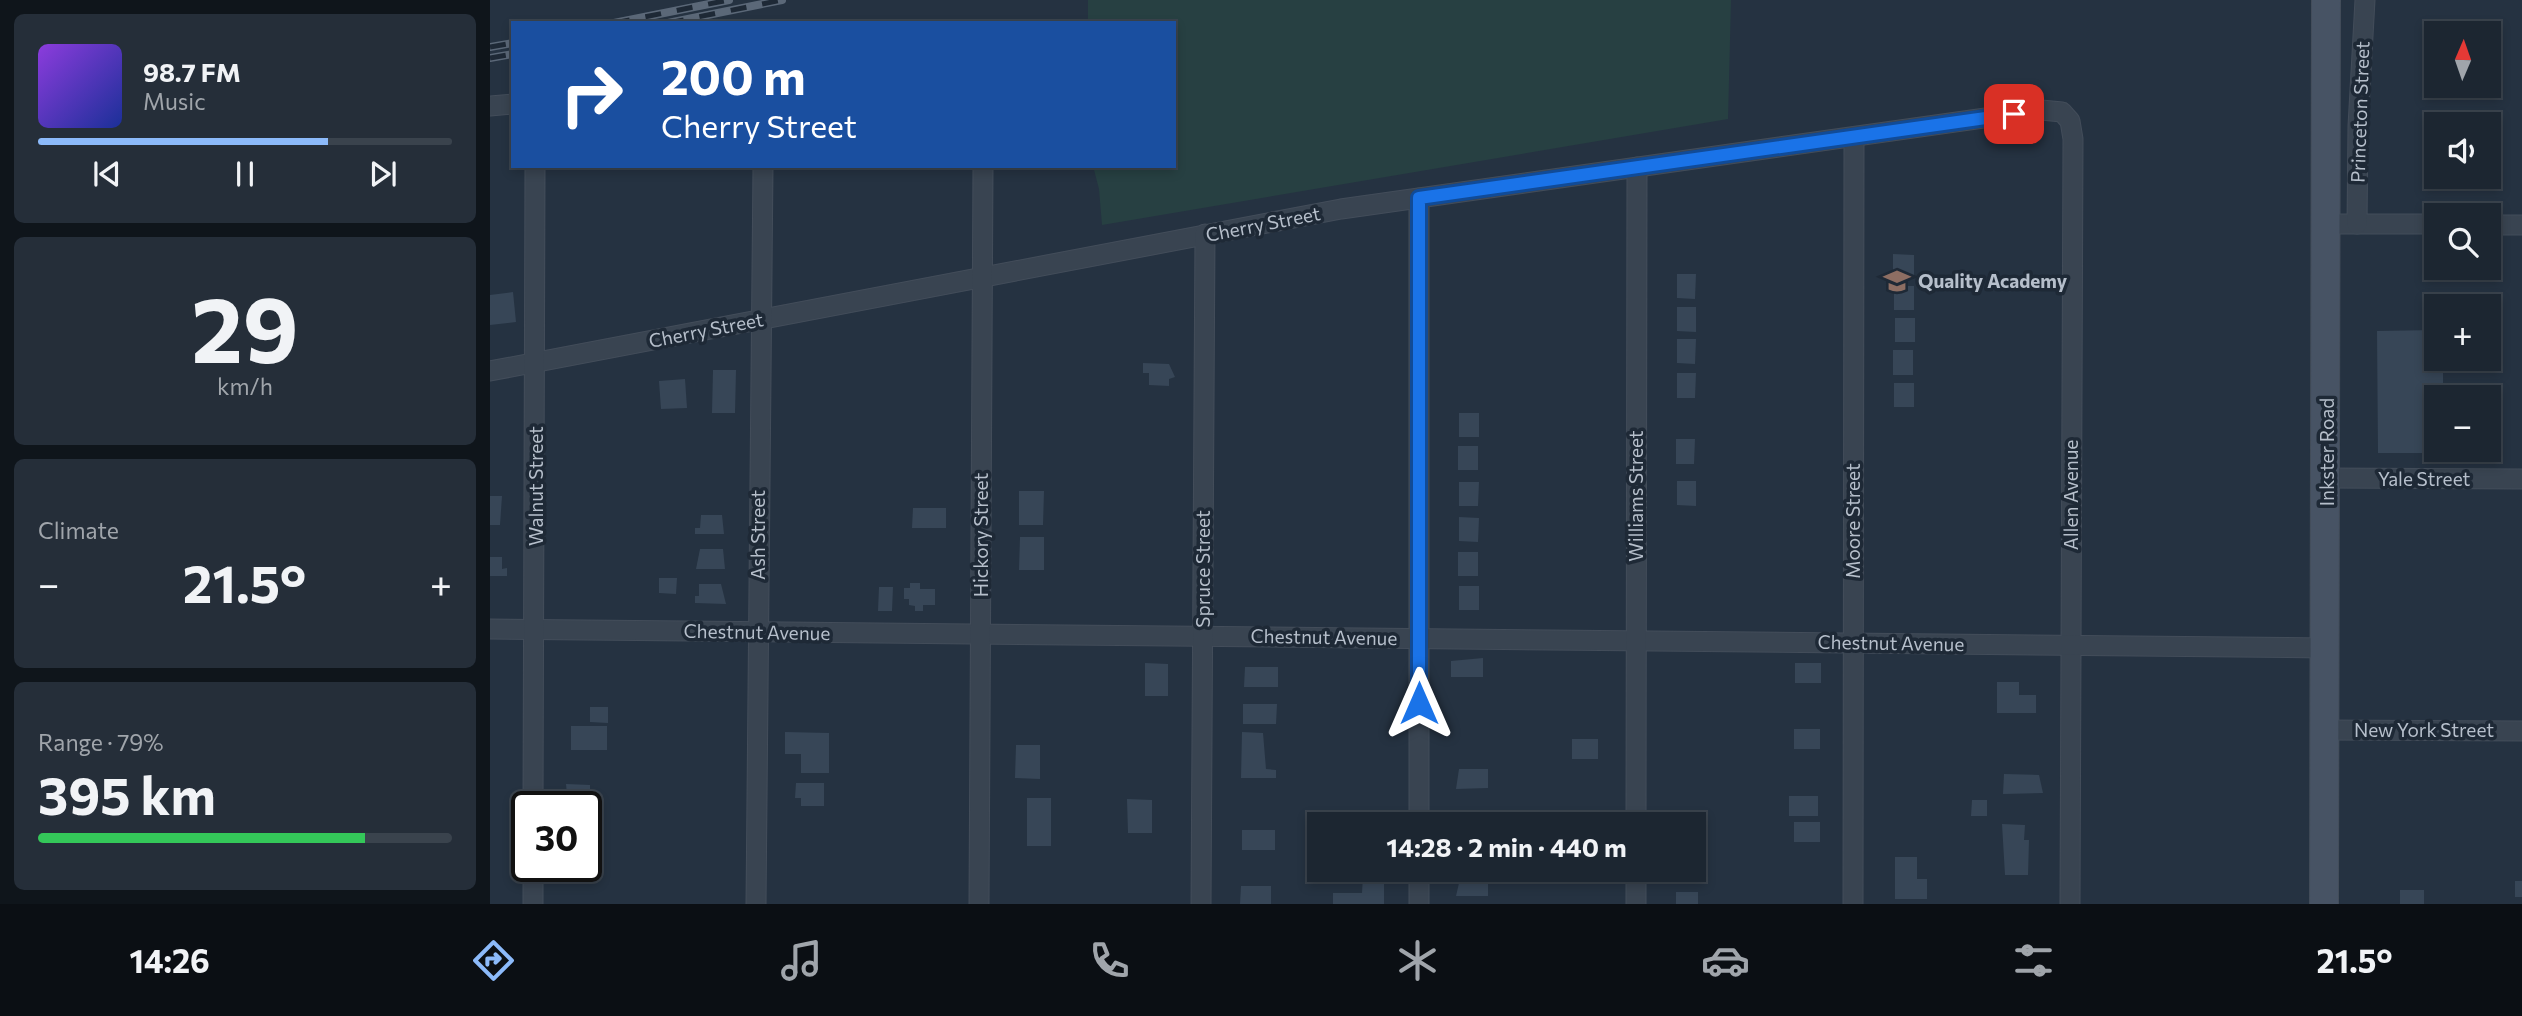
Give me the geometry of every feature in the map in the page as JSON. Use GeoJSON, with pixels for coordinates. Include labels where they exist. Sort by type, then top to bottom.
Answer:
{"type":"FeatureCollection","features":[{"type":"Feature","properties":{"kind":"main road","name":"Inkster Road"},"geometry":{"type":"LineString","coordinates":[[2324,904],[2326,0]]}},
{"type":"Feature","properties":{"kind":"street","name":"Princeton Street"},"geometry":{"type":"LineString","coordinates":[[2357,224],[2358,126],[2365,0]]}},
{"type":"Feature","properties":{"kind":"street"},"geometry":{"type":"LineString","coordinates":[[490,106],[511,104]]}},
{"type":"Feature","properties":{"kind":"street","name":"Cherry Street"},"geometry":{"type":"LineString","coordinates":[[490,371],[1205,234],[1419,198],[2041,110]]}},
{"type":"Feature","properties":{"kind":"street","name":"Allen Avenue"},"geometry":{"type":"LineString","coordinates":[[2041,110],[2062,112],[2070,121],[2073,139],[2070,904]]}},
{"type":"Feature","properties":{"kind":"street","name":"Moore Street"},"geometry":{"type":"LineString","coordinates":[[1853,904],[1854,137]]}},
{"type":"Feature","properties":{"kind":"street","name":"Williams Street"},"geometry":{"type":"LineString","coordinates":[[1636,812],[1637,167]]}},
{"type":"Feature","properties":{"kind":"street","name":"Walnut Street"},"geometry":{"type":"LineString","coordinates":[[533,791],[537,362],[535,168]]}},
{"type":"Feature","properties":{"kind":"street","name":"Ash Street"},"geometry":{"type":"LineString","coordinates":[[756,904],[763,168]]}},
{"type":"Feature","properties":{"kind":"street","name":"Hickory Street"},"geometry":{"type":"LineString","coordinates":[[979,904],[984,168]]}},
{"type":"Feature","properties":{"kind":"street"},"geometry":{"type":"LineString","coordinates":[[1419,198],[1419,812]]}},
{"type":"Feature","properties":{"kind":"street"},"geometry":{"type":"LineString","coordinates":[[2326,224],[2424,224]]}},
{"type":"Feature","properties":{"kind":"street"},"geometry":{"type":"LineString","coordinates":[[2501,225],[2522,225]]}},
{"type":"Feature","properties":{"kind":"street","name":"Spruce Street"},"geometry":{"type":"LineString","coordinates":[[1201,904],[1205,234]]}},
{"type":"Feature","properties":{"kind":"street","name":"Yale Street"},"geometry":{"type":"LineString","coordinates":[[2327,478],[2522,479]]}},
{"type":"Feature","properties":{"kind":"street","name":"Chestnut Avenue"},"geometry":{"type":"LineString","coordinates":[[490,629],[2326,648]]}},
{"type":"Feature","properties":{"kind":"street","name":"New York Street"},"geometry":{"type":"LineString","coordinates":[[2325,730],[2522,731]]}},
{"type":"Feature","properties":{"kind":"street"},"geometry":{"type":"LineString","coordinates":[[533,882],[533,904]]}},
{"type":"Feature","properties":{"kind":"street"},"geometry":{"type":"LineString","coordinates":[[1419,882],[1419,904]]}},
{"type":"Feature","properties":{"kind":"street"},"geometry":{"type":"LineString","coordinates":[[1636,882],[1636,904]]}},
{"type":"Feature","properties":{"kind":"green space"},"geometry":{"type":"Polygon","coordinates":[[[1088,0],[1731,0],[1728,119],[1102,225],[1099,189],[1094,168],[1176,168],[1176,21],[1088,21],[1088,0]]]}},
{"type":"Feature","properties":{"kind":"building"},"geometry":{"type":"Polygon","coordinates":[[[1893,254],[1914,255],[1914,277],[1893,277],[1893,254]]]}},
{"type":"Feature","properties":{"kind":"building"},"geometry":{"type":"Polygon","coordinates":[[[1677,274],[1696,274],[1695,299],[1677,298],[1677,274]]]}},
{"type":"Feature","properties":{"kind":"building"},"geometry":{"type":"Polygon","coordinates":[[[1894,286],[1914,286],[1914,310],[1894,310],[1894,286]]]}},
{"type":"Feature","properties":{"kind":"building"},"geometry":{"type":"Polygon","coordinates":[[[513,292],[516,322],[490,325],[490,295],[513,292]]]}},
{"type":"Feature","properties":{"kind":"building"},"geometry":{"type":"Polygon","coordinates":[[[1677,307],[1696,307],[1696,332],[1677,331],[1677,307]]]}},
{"type":"Feature","properties":{"kind":"building"},"geometry":{"type":"Polygon","coordinates":[[[1895,318],[1915,318],[1915,342],[1895,342],[1895,318]]]}},
{"type":"Feature","properties":{"kind":"building"},"geometry":{"type":"Polygon","coordinates":[[[2424,330],[2424,371],[2443,371],[2443,385],[2424,385],[2424,453],[2378,453],[2377,331],[2424,330]]]}},
{"type":"Feature","properties":{"kind":"building"},"geometry":{"type":"Polygon","coordinates":[[[1677,339],[1696,339],[1695,364],[1677,363],[1677,339]]]}},
{"type":"Feature","properties":{"kind":"building"},"geometry":{"type":"Polygon","coordinates":[[[1893,350],[1913,350],[1913,375],[1893,375],[1893,350]]]}},
{"type":"Feature","properties":{"kind":"building"},"geometry":{"type":"Polygon","coordinates":[[[1143,363],[1169,364],[1175,377],[1169,379],[1169,386],[1149,385],[1149,373],[1143,373],[1143,363]]]}},
{"type":"Feature","properties":{"kind":"building"},"geometry":{"type":"Polygon","coordinates":[[[713,370],[736,370],[735,413],[712,413],[713,370]]]}},
{"type":"Feature","properties":{"kind":"building"},"geometry":{"type":"Polygon","coordinates":[[[1677,373],[1696,373],[1695,398],[1677,398],[1677,373]]]}},
{"type":"Feature","properties":{"kind":"building"},"geometry":{"type":"Polygon","coordinates":[[[685,379],[687,408],[661,409],[659,381],[685,379]]]}},
{"type":"Feature","properties":{"kind":"building"},"geometry":{"type":"Polygon","coordinates":[[[1894,383],[1914,383],[1914,407],[1894,407],[1894,383]]]}},
{"type":"Feature","properties":{"kind":"building"},"geometry":{"type":"Polygon","coordinates":[[[1459,413],[1479,413],[1479,437],[1459,437],[1459,413]]]}},
{"type":"Feature","properties":{"kind":"building"},"geometry":{"type":"Polygon","coordinates":[[[1676,439],[1695,439],[1694,464],[1676,464],[1676,439]]]}},
{"type":"Feature","properties":{"kind":"building"},"geometry":{"type":"Polygon","coordinates":[[[1458,446],[1478,446],[1478,470],[1458,470],[1458,446]]]}},
{"type":"Feature","properties":{"kind":"building"},"geometry":{"type":"Polygon","coordinates":[[[1677,481],[1696,481],[1696,506],[1677,505],[1677,481]]]}},
{"type":"Feature","properties":{"kind":"building"},"geometry":{"type":"Polygon","coordinates":[[[1459,482],[1479,482],[1478,506],[1459,506],[1459,482]]]}},
{"type":"Feature","properties":{"kind":"building"},"geometry":{"type":"Polygon","coordinates":[[[1019,491],[1044,491],[1043,525],[1019,525],[1019,491]]]}},
{"type":"Feature","properties":{"kind":"building"},"geometry":{"type":"Polygon","coordinates":[[[490,496],[502,496],[500,525],[490,525],[490,496]]]}},
{"type":"Feature","properties":{"kind":"building"},"geometry":{"type":"Polygon","coordinates":[[[913,508],[946,508],[946,528],[912,528],[913,508]]]}},
{"type":"Feature","properties":{"kind":"building"},"geometry":{"type":"Polygon","coordinates":[[[701,515],[722,515],[724,534],[695,534],[695,528],[700,528],[701,515]]]}},
{"type":"Feature","properties":{"kind":"building"},"geometry":{"type":"Polygon","coordinates":[[[1459,517],[1479,518],[1478,542],[1459,541],[1459,517]]]}},
{"type":"Feature","properties":{"kind":"building"},"geometry":{"type":"Polygon","coordinates":[[[1020,537],[1044,537],[1044,570],[1019,570],[1020,537]]]}},
{"type":"Feature","properties":{"kind":"building"},"geometry":{"type":"Polygon","coordinates":[[[700,549],[723,549],[725,569],[696,569],[700,549]]]}},
{"type":"Feature","properties":{"kind":"building"},"geometry":{"type":"Polygon","coordinates":[[[1458,552],[1478,552],[1478,576],[1458,576],[1458,552]]]}},
{"type":"Feature","properties":{"kind":"building"},"geometry":{"type":"Polygon","coordinates":[[[490,557],[502,557],[502,569],[507,568],[507,576],[490,576],[490,557]]]}},
{"type":"Feature","properties":{"kind":"building"},"geometry":{"type":"Polygon","coordinates":[[[659,578],[677,578],[676,594],[659,593],[659,578]]]}},
{"type":"Feature","properties":{"kind":"building"},"geometry":{"type":"Polygon","coordinates":[[[910,583],[920,583],[920,589],[935,589],[935,605],[923,605],[923,611],[915,611],[915,606],[909,605],[909,599],[904,599],[904,588],[910,588],[910,583]]]}},
{"type":"Feature","properties":{"kind":"building"},"geometry":{"type":"Polygon","coordinates":[[[699,584],[721,584],[726,604],[695,603],[695,596],[699,596],[699,584]]]}},
{"type":"Feature","properties":{"kind":"building"},"geometry":{"type":"Polygon","coordinates":[[[1459,586],[1479,586],[1479,610],[1459,610],[1459,586]]]}},
{"type":"Feature","properties":{"kind":"building"},"geometry":{"type":"Polygon","coordinates":[[[879,587],[893,587],[892,611],[878,611],[879,587]]]}},
{"type":"Feature","properties":{"kind":"building"},"geometry":{"type":"Polygon","coordinates":[[[1483,658],[1483,677],[1451,677],[1451,661],[1483,658]]]}},
{"type":"Feature","properties":{"kind":"building"},"geometry":{"type":"Polygon","coordinates":[[[1145,663],[1168,664],[1168,696],[1145,696],[1145,663]]]}},
{"type":"Feature","properties":{"kind":"building"},"geometry":{"type":"Polygon","coordinates":[[[1795,663],[1821,663],[1821,683],[1795,683],[1795,663]]]}},
{"type":"Feature","properties":{"kind":"building"},"geometry":{"type":"Polygon","coordinates":[[[1245,667],[1278,667],[1278,687],[1244,687],[1245,667]]]}},
{"type":"Feature","properties":{"kind":"building"},"geometry":{"type":"Polygon","coordinates":[[[1997,682],[2019,682],[2019,695],[2036,695],[2036,713],[1997,713],[1997,682]]]}},
{"type":"Feature","properties":{"kind":"building"},"geometry":{"type":"Polygon","coordinates":[[[1243,704],[1277,704],[1276,724],[1243,724],[1243,704]]]}},
{"type":"Feature","properties":{"kind":"building"},"geometry":{"type":"Polygon","coordinates":[[[590,707],[608,707],[608,723],[590,722],[590,707]]]}},
{"type":"Feature","properties":{"kind":"building"},"geometry":{"type":"Polygon","coordinates":[[[571,726],[607,726],[607,750],[571,750],[571,726]]]}},
{"type":"Feature","properties":{"kind":"building"},"geometry":{"type":"Polygon","coordinates":[[[1794,729],[1820,729],[1820,749],[1794,749],[1794,729]]]}},
{"type":"Feature","properties":{"kind":"building"},"geometry":{"type":"Polygon","coordinates":[[[785,732],[829,733],[829,773],[801,773],[801,754],[785,754],[785,732]]]}},
{"type":"Feature","properties":{"kind":"building"},"geometry":{"type":"Polygon","coordinates":[[[1242,732],[1263,733],[1266,769],[1276,770],[1276,778],[1241,778],[1242,732]]]}},
{"type":"Feature","properties":{"kind":"building"},"geometry":{"type":"Polygon","coordinates":[[[1572,739],[1598,739],[1598,759],[1572,759],[1572,739]]]}},
{"type":"Feature","properties":{"kind":"building"},"geometry":{"type":"Polygon","coordinates":[[[1016,745],[1040,745],[1040,779],[1015,778],[1016,745]]]}},
{"type":"Feature","properties":{"kind":"building"},"geometry":{"type":"Polygon","coordinates":[[[1459,769],[1488,769],[1488,788],[1456,789],[1459,769]]]}},
{"type":"Feature","properties":{"kind":"building"},"geometry":{"type":"Polygon","coordinates":[[[2004,774],[2039,775],[2043,793],[2003,794],[2004,774]]]}},
{"type":"Feature","properties":{"kind":"building"},"geometry":{"type":"Polygon","coordinates":[[[796,783],[824,783],[824,806],[801,806],[801,798],[795,798],[796,783]]]}},
{"type":"Feature","properties":{"kind":"building"},"geometry":{"type":"Polygon","coordinates":[[[566,784],[590,785],[590,791],[567,791],[566,784]]]}},
{"type":"Feature","properties":{"kind":"building"},"geometry":{"type":"Polygon","coordinates":[[[1789,796],[1818,796],[1818,816],[1789,816],[1789,796]]]}},
{"type":"Feature","properties":{"kind":"building"},"geometry":{"type":"Polygon","coordinates":[[[1027,798],[1051,798],[1051,846],[1027,846],[1027,798]]]}},
{"type":"Feature","properties":{"kind":"building"},"geometry":{"type":"Polygon","coordinates":[[[1127,799],[1152,800],[1152,833],[1128,833],[1127,799]]]}},
{"type":"Feature","properties":{"kind":"building"},"geometry":{"type":"Polygon","coordinates":[[[1972,800],[1987,800],[1987,816],[1971,816],[1972,800]]]}},
{"type":"Feature","properties":{"kind":"building"},"geometry":{"type":"Polygon","coordinates":[[[1794,822],[1820,822],[1820,842],[1794,842],[1794,822]]]}},
{"type":"Feature","properties":{"kind":"building"},"geometry":{"type":"Polygon","coordinates":[[[2002,824],[2025,825],[2024,840],[2029,840],[2028,875],[2005,875],[2002,824]]]}},
{"type":"Feature","properties":{"kind":"building"},"geometry":{"type":"Polygon","coordinates":[[[1242,830],[1275,830],[1275,850],[1242,850],[1242,830]]]}},
{"type":"Feature","properties":{"kind":"building"},"geometry":{"type":"Polygon","coordinates":[[[1895,857],[1917,857],[1917,879],[1927,879],[1927,899],[1895,899],[1895,857]]]}},
{"type":"Feature","properties":{"kind":"building"},"geometry":{"type":"Polygon","coordinates":[[[2515,881],[2522,881],[2522,897],[2515,897],[2515,881]]]}},
{"type":"Feature","properties":{"kind":"building"},"geometry":{"type":"Polygon","coordinates":[[[1363,882],[1384,882],[1384,904],[1333,904],[1333,893],[1362,893],[1363,882]]]}},
{"type":"Feature","properties":{"kind":"building"},"geometry":{"type":"Polygon","coordinates":[[[1459,882],[1488,882],[1488,896],[1456,896],[1459,882]]]}},
{"type":"Feature","properties":{"kind":"building"},"geometry":{"type":"Polygon","coordinates":[[[1241,886],[1271,886],[1271,904],[1240,904],[1241,886]]]}},
{"type":"Feature","properties":{"kind":"building"},"geometry":{"type":"Polygon","coordinates":[[[2400,890],[2424,890],[2424,904],[2400,904],[2400,890]]]}},
{"type":"Feature","properties":{"kind":"building"},"geometry":{"type":"Polygon","coordinates":[[[1676,892],[1698,892],[1698,904],[1676,904],[1676,892]]]}},
{"type":"Feature","properties":{"kind":"railway"},"geometry":{"type":"LineString","coordinates":[[624,21],[729,0]]}},
{"type":"Feature","properties":{"kind":"railway"},"geometry":{"type":"LineString","coordinates":[[678,21],[782,0]]}},
{"type":"Feature","properties":{"kind":"railway"},"geometry":{"type":"LineString","coordinates":[[490,47],[511,43]]}},
{"type":"Feature","properties":{"kind":"railway"},"geometry":{"type":"LineString","coordinates":[[490,58],[511,54]]}},
{"type":"Feature","properties":{"kind":"place","name":"Quality Academy"},"geometry":{"type":"Point","coordinates":[1897,281]}},
{"type":"Feature","properties":{"kind":"route"},"geometry":{"type":"LineString","coordinates":[[1419,703],[1419,198],[2014,114]]}}]}
